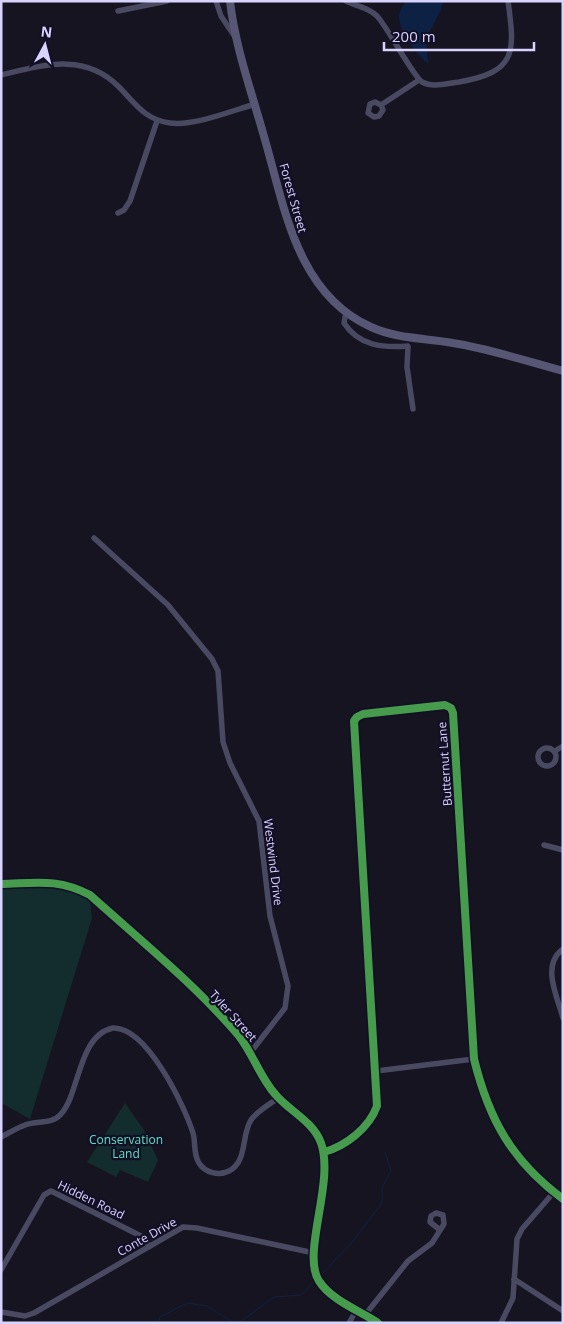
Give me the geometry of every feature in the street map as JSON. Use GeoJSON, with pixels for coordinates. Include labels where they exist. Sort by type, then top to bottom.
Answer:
{"type":"FeatureCollection","features":[{"type":"Feature","properties":{"kind":"street"},"geometry":{"type":"LineString","coordinates":[[118,11],[167,1]]}},
{"type":"Feature","properties":{"kind":"street"},"geometry":{"type":"LineString","coordinates":[[216,1],[224,22],[236,39]]}},
{"type":"Feature","properties":{"kind":"street","name":"Forest Street"},"geometry":{"type":"LineString","coordinates":[[230,1],[236,39],[294,240],[318,282],[346,312],[372,328],[408,337],[459,344],[563,371]]}},
{"type":"Feature","properties":{"kind":"street"},"geometry":{"type":"LineString","coordinates":[[346,1],[376,14],[419,80],[427,84],[440,85],[480,78],[497,70],[509,55],[512,43],[508,1]]}},
{"type":"Feature","properties":{"kind":"street"},"geometry":{"type":"LineString","coordinates":[[1,75],[58,63],[86,66],[112,80],[139,109],[157,120],[181,123],[255,104]]}},
{"type":"Feature","properties":{"kind":"street"},"geometry":{"type":"LineString","coordinates":[[381,105],[419,80]]}},
{"type":"Feature","properties":{"kind":"street"},"geometry":{"type":"LineString","coordinates":[[118,213],[124,210],[130,201],[157,120]]}},
{"type":"Feature","properties":{"kind":"street"},"geometry":{"type":"LineString","coordinates":[[346,312],[344,323],[359,338],[385,347],[408,346]]}},
{"type":"Feature","properties":{"kind":"street"},"geometry":{"type":"LineString","coordinates":[[408,337],[407,367],[413,409]]}},
{"type":"Feature","properties":{"kind":"street","name":"Westwind Drive"},"geometry":{"type":"LineString","coordinates":[[94,538],[163,600],[184,623],[216,667],[223,742],[230,763],[259,821],[270,916],[288,986],[284,1008],[251,1052]]}},
{"type":"Feature","properties":{"kind":"street","name":"Butternut Lane"},"geometry":{"type":"LineString","coordinates":[[324,1152],[348,1142],[374,1113],[377,1098],[354,728],[356,718],[363,714],[442,705],[449,706],[452,710],[474,1059],[490,1110],[505,1140],[522,1164],[563,1199]]}},
{"type":"Feature","properties":{"kind":"street"},"geometry":{"type":"LineString","coordinates":[[555,751],[563,746]]}},
{"type":"Feature","properties":{"kind":"street"},"geometry":{"type":"LineString","coordinates":[[544,845],[563,850]]}},
{"type":"Feature","properties":{"kind":"street","name":"Tyler Street"},"geometry":{"type":"LineString","coordinates":[[1,884],[49,881],[79,890],[90,896],[208,1004],[251,1052],[278,1098],[315,1132],[324,1152],[325,1173],[314,1253],[314,1268],[319,1281],[331,1292],[378,1323]]}},
{"type":"Feature","properties":{"kind":"street"},"geometry":{"type":"LineString","coordinates":[[563,949],[554,958],[551,972],[563,1018]]}},
{"type":"Feature","properties":{"kind":"street"},"geometry":{"type":"LineString","coordinates":[[1,1137],[24,1125],[51,1121],[60,1115],[86,1055],[99,1036],[113,1028],[129,1032],[149,1052],[165,1073],[193,1133],[197,1160],[207,1171],[222,1173],[236,1166],[241,1156],[251,1121],[278,1098]]}},
{"type":"Feature","properties":{"kind":"street"},"geometry":{"type":"LineString","coordinates":[[376,1071],[474,1059]]}},
{"type":"Feature","properties":{"kind":"street","name":"Hidden Road"},"geometry":{"type":"LineString","coordinates":[[1,1270],[44,1195],[51,1191],[141,1236],[150,1246]]}},
{"type":"Feature","properties":{"kind":"street"},"geometry":{"type":"LineString","coordinates":[[500,1323],[512,1303],[515,1249],[519,1234],[554,1192]]}},
{"type":"Feature","properties":{"kind":"street","name":"Conte Drive"},"geometry":{"type":"LineString","coordinates":[[1,1312],[24,1316],[34,1313],[177,1230],[188,1227],[314,1253]]}},
{"type":"Feature","properties":{"kind":"street"},"geometry":{"type":"LineString","coordinates":[[366,1315],[408,1262],[430,1245],[440,1230]]}},
{"type":"Feature","properties":{"kind":"street"},"geometry":{"type":"LineString","coordinates":[[514,1279],[563,1311]]}},
{"type":"Feature","properties":{"kind":"street"},"geometry":{"type":"LineString","coordinates":[[349,1323],[357,1309]]}},
{"type":"Feature","properties":{"kind":"green space"},"geometry":{"type":"Polygon","coordinates":[[[30,884],[46,885],[76,892],[90,901],[92,918],[30,1119],[1,1103],[1,887],[30,884]]]}},
{"type":"Feature","properties":{"kind":"green space","name":"Conservation Land"},"geometry":{"type":"Polygon","coordinates":[[[125,1103],[144,1130],[158,1160],[148,1182],[120,1170],[116,1177],[87,1162],[125,1103]]]}},
{"type":"Feature","properties":{"kind":"water"},"geometry":{"type":"Polygon","coordinates":[[[405,1],[443,1],[440,12],[426,38],[428,64],[414,49],[402,29],[399,14],[405,1]]]}},
{"type":"Feature","properties":{"kind":"waterway"},"geometry":{"type":"LineString","coordinates":[[323,1273],[353,1241],[382,1203],[382,1188],[391,1171],[385,1152]]}},
{"type":"Feature","properties":{"kind":"waterway"},"geometry":{"type":"LineString","coordinates":[[239,1323],[274,1297],[301,1295],[312,1284]]}},
{"type":"Feature","properties":{"kind":"waterway"},"geometry":{"type":"LineString","coordinates":[[158,1323],[160,1317],[187,1303],[207,1306],[234,1323]]}},
{"type":"Feature","properties":{"kind":"cycle path"},"geometry":{"type":"LineString","coordinates":[[324,1152],[348,1141],[363,1129],[377,1106],[354,721],[363,714],[445,705],[451,708],[453,713],[474,1059],[487,1101],[505,1138],[530,1170],[563,1199]]}},
{"type":"Feature","properties":{"kind":"cycle path"},"geometry":{"type":"LineString","coordinates":[[1,884],[57,884],[68,886],[90,895],[186,981],[239,1036],[270,1087],[281,1100],[307,1122],[321,1143],[324,1159],[324,1177],[314,1254],[314,1269],[319,1281],[324,1288],[338,1299],[378,1323]]}}]}
